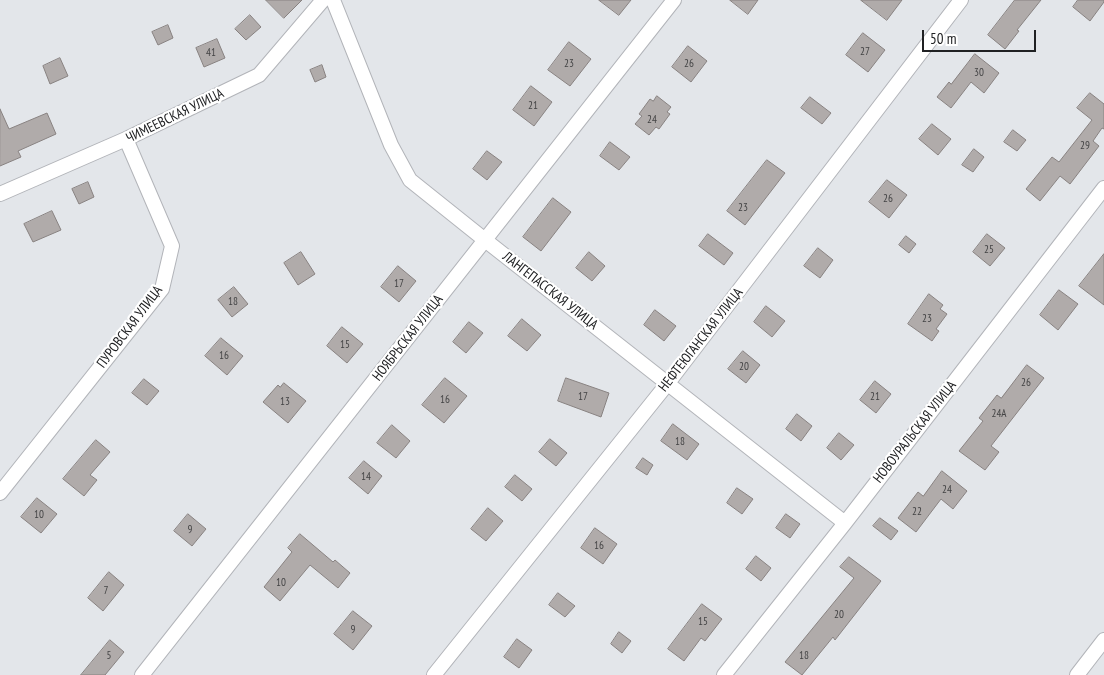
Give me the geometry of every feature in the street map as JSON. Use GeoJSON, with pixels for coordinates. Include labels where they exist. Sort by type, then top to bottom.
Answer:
{"type":"FeatureCollection","features":[{"type":"Feature","properties":{"kind":"street","name":"ЧИМЕЕВСКАЯ УЛИЦА"},"geometry":{"type":"LineString","coordinates":[[0,194],[126,139],[259,76],[323,0]]}},
{"type":"Feature","properties":{"kind":"street","name":"ЛАНГЕПАССКАЯ УЛИЦА"},"geometry":{"type":"LineString","coordinates":[[333,0],[391,145],[410,180],[845,523]]}},
{"type":"Feature","properties":{"kind":"street","name":"НОЯБРЬСКАЯ УЛИЦА"},"geometry":{"type":"LineString","coordinates":[[142,675],[674,0]]}},
{"type":"Feature","properties":{"kind":"street","name":"НЕФТЕЮГАНСКАЯ УЛИЦА"},"geometry":{"type":"LineString","coordinates":[[434,675],[668,383],[961,0]]}},
{"type":"Feature","properties":{"kind":"street","name":"ПУРОВСКАЯ УЛИЦА"},"geometry":{"type":"LineString","coordinates":[[0,493],[162,289],[172,246],[126,139]]}},
{"type":"Feature","properties":{"kind":"street","name":"НОВОУРАЛЬСКАЯ УЛИЦА"},"geometry":{"type":"LineString","coordinates":[[724,675],[845,523],[1104,188]]}},
{"type":"Feature","properties":{"kind":"street"},"geometry":{"type":"LineString","coordinates":[[1076,675],[1104,640]]}},
{"type":"Feature","properties":{"kind":"building"},"geometry":{"type":"Polygon","coordinates":[[[266,0],[302,0],[284,18],[266,0]]]}},
{"type":"Feature","properties":{"kind":"building"},"geometry":{"type":"Polygon","coordinates":[[[599,0],[631,0],[619,15],[599,0]]]}},
{"type":"Feature","properties":{"kind":"building"},"geometry":{"type":"Polygon","coordinates":[[[730,0],[758,0],[748,14],[730,0]]]}},
{"type":"Feature","properties":{"kind":"building"},"geometry":{"type":"Polygon","coordinates":[[[861,0],[902,0],[887,20],[861,0]]]}},
{"type":"Feature","properties":{"kind":"building"},"geometry":{"type":"Polygon","coordinates":[[[1015,0],[1041,0],[1017,30],[1019,31],[1005,49],[988,35],[1015,0]]]}},
{"type":"Feature","properties":{"kind":"building"},"geometry":{"type":"Polygon","coordinates":[[[1078,0],[1104,0],[1104,2],[1090,21],[1073,7],[1078,0]]]}},
{"type":"Feature","properties":{"kind":"building"},"geometry":{"type":"Polygon","coordinates":[[[250,15],[261,27],[246,40],[235,29],[250,15]]]}},
{"type":"Feature","properties":{"kind":"building"},"geometry":{"type":"Polygon","coordinates":[[[168,25],[173,38],[158,45],[152,32],[168,25]]]}},
{"type":"Feature","properties":{"kind":"building"},"geometry":{"type":"Polygon","coordinates":[[[863,33],[885,50],[868,72],[846,55],[863,33]]]}},
{"type":"Feature","properties":{"kind":"building"},"geometry":{"type":"Polygon","coordinates":[[[217,39],[225,58],[204,67],[196,48],[217,39]]]}},
{"type":"Feature","properties":{"kind":"building"},"geometry":{"type":"Polygon","coordinates":[[[569,42],[591,59],[570,86],[548,70],[569,42]]]}},
{"type":"Feature","properties":{"kind":"building"},"geometry":{"type":"Polygon","coordinates":[[[688,46],[707,61],[691,82],[672,67],[688,46]]]}},
{"type":"Feature","properties":{"kind":"building"},"geometry":{"type":"Polygon","coordinates":[[[975,54],[999,73],[984,93],[971,82],[951,108],[937,97],[949,82],[951,84],[975,54]]]}},
{"type":"Feature","properties":{"kind":"building"},"geometry":{"type":"Polygon","coordinates":[[[60,58],[68,76],[50,84],[43,66],[60,58]]]}},
{"type":"Feature","properties":{"kind":"building"},"geometry":{"type":"Polygon","coordinates":[[[322,65],[326,77],[315,82],[310,70],[322,65]]]}},
{"type":"Feature","properties":{"kind":"building"},"geometry":{"type":"Polygon","coordinates":[[[531,86],[552,102],[534,126],[513,110],[531,86]]]}},
{"type":"Feature","properties":{"kind":"building"},"geometry":{"type":"Polygon","coordinates":[[[1090,93],[1104,104],[1104,129],[1102,128],[1093,141],[1099,146],[1070,184],[1060,176],[1040,201],[1026,189],[1052,157],[1059,162],[1092,120],[1077,108],[1090,93]]]}},
{"type":"Feature","properties":{"kind":"building"},"geometry":{"type":"Polygon","coordinates":[[[657,96],[671,107],[667,112],[670,114],[659,129],[656,127],[649,135],[635,124],[642,116],[639,114],[650,99],[653,101],[657,96]]]}},
{"type":"Feature","properties":{"kind":"building"},"geometry":{"type":"Polygon","coordinates":[[[810,97],[831,113],[822,124],[801,108],[810,97]]]}},
{"type":"Feature","properties":{"kind":"building"},"geometry":{"type":"Polygon","coordinates":[[[0,109],[9,129],[47,113],[56,134],[18,151],[21,157],[0,166],[0,109]]]}},
{"type":"Feature","properties":{"kind":"building"},"geometry":{"type":"Polygon","coordinates":[[[932,124],[951,139],[938,155],[919,139],[932,124]]]}},
{"type":"Feature","properties":{"kind":"building"},"geometry":{"type":"Polygon","coordinates":[[[1013,130],[1026,140],[1017,151],[1004,142],[1013,130]]]}},
{"type":"Feature","properties":{"kind":"building"},"geometry":{"type":"Polygon","coordinates":[[[610,142],[630,157],[619,170],[600,156],[610,142]]]}},
{"type":"Feature","properties":{"kind":"building"},"geometry":{"type":"Polygon","coordinates":[[[974,149],[984,157],[973,172],[962,165],[974,149]]]}},
{"type":"Feature","properties":{"kind":"building"},"geometry":{"type":"Polygon","coordinates":[[[487,151],[502,162],[487,180],[473,169],[487,151]]]}},
{"type":"Feature","properties":{"kind":"building"},"geometry":{"type":"Polygon","coordinates":[[[767,160],[785,173],[745,225],[727,211],[767,160]]]}},
{"type":"Feature","properties":{"kind":"building"},"geometry":{"type":"Polygon","coordinates":[[[887,180],[907,195],[889,218],[869,202],[887,180]]]}},
{"type":"Feature","properties":{"kind":"building"},"geometry":{"type":"Polygon","coordinates":[[[88,182],[94,197],[79,204],[72,189],[88,182]]]}},
{"type":"Feature","properties":{"kind":"building"},"geometry":{"type":"Polygon","coordinates":[[[553,198],[571,212],[541,251],[523,237],[553,198]]]}},
{"type":"Feature","properties":{"kind":"building"},"geometry":{"type":"Polygon","coordinates":[[[52,211],[61,230],[33,242],[24,224],[52,211]]]}},
{"type":"Feature","properties":{"kind":"building"},"geometry":{"type":"Polygon","coordinates":[[[708,234],[733,253],[724,265],[699,246],[708,234]]]}},
{"type":"Feature","properties":{"kind":"building"},"geometry":{"type":"Polygon","coordinates":[[[987,234],[1005,248],[990,266],[973,252],[987,234]]]}},
{"type":"Feature","properties":{"kind":"building"},"geometry":{"type":"Polygon","coordinates":[[[906,236],[916,244],[909,253],[899,245],[906,236]]]}},
{"type":"Feature","properties":{"kind":"building"},"geometry":{"type":"Polygon","coordinates":[[[818,248],[833,260],[820,278],[804,266],[818,248]]]}},
{"type":"Feature","properties":{"kind":"building"},"geometry":{"type":"Polygon","coordinates":[[[301,252],[315,274],[298,285],[284,263],[301,252]]]}},
{"type":"Feature","properties":{"kind":"building"},"geometry":{"type":"Polygon","coordinates":[[[589,252],[605,266],[592,281],[576,268],[589,252]]]}},
{"type":"Feature","properties":{"kind":"building"},"geometry":{"type":"Polygon","coordinates":[[[1104,254],[1104,305],[1079,286],[1104,254]]]}},
{"type":"Feature","properties":{"kind":"building"},"geometry":{"type":"Polygon","coordinates":[[[398,266],[416,281],[399,302],[381,287],[398,266]]]}},
{"type":"Feature","properties":{"kind":"building"},"geometry":{"type":"Polygon","coordinates":[[[234,287],[248,304],[232,317],[218,300],[234,287]]]}},
{"type":"Feature","properties":{"kind":"building"},"geometry":{"type":"Polygon","coordinates":[[[1059,290],[1078,304],[1058,330],[1040,315],[1059,290]]]}},
{"type":"Feature","properties":{"kind":"building"},"geometry":{"type":"Polygon","coordinates":[[[929,294],[943,305],[940,309],[947,314],[936,329],[939,331],[932,341],[908,324],[929,294]]]}},
{"type":"Feature","properties":{"kind":"building"},"geometry":{"type":"Polygon","coordinates":[[[766,306],[785,321],[772,337],[754,322],[766,306]]]}},
{"type":"Feature","properties":{"kind":"building"},"geometry":{"type":"Polygon","coordinates":[[[655,310],[676,326],[664,341],[644,325],[655,310]]]}},
{"type":"Feature","properties":{"kind":"building"},"geometry":{"type":"Polygon","coordinates":[[[522,319],[541,335],[527,351],[508,336],[522,319]]]}},
{"type":"Feature","properties":{"kind":"building"},"geometry":{"type":"Polygon","coordinates":[[[469,322],[483,333],[466,353],[453,342],[469,322]]]}},
{"type":"Feature","properties":{"kind":"building"},"geometry":{"type":"Polygon","coordinates":[[[342,327],[363,344],[347,363],[327,346],[342,327]]]}},
{"type":"Feature","properties":{"kind":"building"},"geometry":{"type":"Polygon","coordinates":[[[221,338],[243,356],[227,375],[205,356],[221,338]]]}},
{"type":"Feature","properties":{"kind":"building"},"geometry":{"type":"Polygon","coordinates":[[[743,351],[760,365],[746,383],[728,369],[743,351]]]}},
{"type":"Feature","properties":{"kind":"building"},"geometry":{"type":"Polygon","coordinates":[[[1027,365],[1044,378],[991,446],[999,452],[985,470],[959,451],[983,421],[979,418],[997,395],[1001,398],[1027,365]]]}},
{"type":"Feature","properties":{"kind":"building"},"geometry":{"type":"Polygon","coordinates":[[[445,378],[467,396],[444,423],[422,405],[445,378]]]}},
{"type":"Feature","properties":{"kind":"building"},"geometry":{"type":"Polygon","coordinates":[[[566,378],[609,393],[601,417],[558,401],[566,378]]]}},
{"type":"Feature","properties":{"kind":"building"},"geometry":{"type":"Polygon","coordinates":[[[144,379],[159,391],[147,405],[132,393],[144,379]]]}},
{"type":"Feature","properties":{"kind":"building"},"geometry":{"type":"Polygon","coordinates":[[[875,381],[891,394],[876,413],[860,400],[875,381]]]}},
{"type":"Feature","properties":{"kind":"building"},"geometry":{"type":"Polygon","coordinates":[[[284,383],[306,401],[288,423],[263,402],[278,385],[280,387],[284,383]]]}},
{"type":"Feature","properties":{"kind":"building"},"geometry":{"type":"Polygon","coordinates":[[[797,414],[812,426],[801,441],[786,429],[797,414]]]}},
{"type":"Feature","properties":{"kind":"building"},"geometry":{"type":"Polygon","coordinates":[[[673,424],[699,444],[687,460],[661,441],[673,424]]]}},
{"type":"Feature","properties":{"kind":"building"},"geometry":{"type":"Polygon","coordinates":[[[392,425],[410,441],[396,458],[377,443],[392,425]]]}},
{"type":"Feature","properties":{"kind":"building"},"geometry":{"type":"Polygon","coordinates":[[[839,433],[854,445],[841,460],[827,448],[839,433]]]}},
{"type":"Feature","properties":{"kind":"building"},"geometry":{"type":"Polygon","coordinates":[[[550,439],[567,453],[556,466],[539,452],[550,439]]]}},
{"type":"Feature","properties":{"kind":"building"},"geometry":{"type":"Polygon","coordinates":[[[96,440],[110,452],[90,475],[97,480],[84,496],[63,479],[96,440]]]}},
{"type":"Feature","properties":{"kind":"building"},"geometry":{"type":"Polygon","coordinates":[[[643,458],[653,465],[647,475],[636,468],[643,458]]]}},
{"type":"Feature","properties":{"kind":"building"},"geometry":{"type":"Polygon","coordinates":[[[364,461],[382,476],[368,494],[349,478],[364,461]]]}},
{"type":"Feature","properties":{"kind":"building"},"geometry":{"type":"Polygon","coordinates":[[[942,471],[967,491],[953,509],[941,499],[916,532],[898,518],[918,492],[923,496],[942,471]]]}},
{"type":"Feature","properties":{"kind":"building"},"geometry":{"type":"Polygon","coordinates":[[[515,475],[532,489],[522,501],[505,487],[515,475]]]}},
{"type":"Feature","properties":{"kind":"building"},"geometry":{"type":"Polygon","coordinates":[[[737,488],[753,499],[742,514],[727,503],[737,488]]]}},
{"type":"Feature","properties":{"kind":"building"},"geometry":{"type":"Polygon","coordinates":[[[37,498],[57,514],[41,533],[21,517],[37,498]]]}},
{"type":"Feature","properties":{"kind":"building"},"geometry":{"type":"Polygon","coordinates":[[[488,508],[503,521],[486,541],[471,529],[488,508]]]}},
{"type":"Feature","properties":{"kind":"building"},"geometry":{"type":"Polygon","coordinates":[[[188,514],[206,529],[192,546],[174,531],[188,514]]]}},
{"type":"Feature","properties":{"kind":"building"},"geometry":{"type":"Polygon","coordinates":[[[786,514],[800,524],[790,538],[776,528],[786,514]]]}},
{"type":"Feature","properties":{"kind":"building"},"geometry":{"type":"Polygon","coordinates":[[[880,518],[898,531],[891,540],[873,526],[880,518]]]}},
{"type":"Feature","properties":{"kind":"building"},"geometry":{"type":"Polygon","coordinates":[[[595,528],[617,544],[603,564],[581,548],[595,528]]]}},
{"type":"Feature","properties":{"kind":"building"},"geometry":{"type":"Polygon","coordinates":[[[300,534],[333,562],[335,560],[350,573],[338,588],[310,565],[280,601],[264,587],[292,552],[288,548],[300,534]]]}},
{"type":"Feature","properties":{"kind":"building"},"geometry":{"type":"Polygon","coordinates":[[[756,556],[771,568],[761,581],[746,569],[756,556]]]}},
{"type":"Feature","properties":{"kind":"building"},"geometry":{"type":"Polygon","coordinates":[[[849,557],[881,581],[835,640],[833,637],[802,675],[785,662],[854,578],[840,567],[849,557]]]}},
{"type":"Feature","properties":{"kind":"building"},"geometry":{"type":"Polygon","coordinates":[[[109,572],[124,585],[103,611],[88,598],[109,572]]]}},
{"type":"Feature","properties":{"kind":"building"},"geometry":{"type":"Polygon","coordinates":[[[558,593],[575,606],[565,617],[549,605],[558,593]]]}},
{"type":"Feature","properties":{"kind":"building"},"geometry":{"type":"Polygon","coordinates":[[[702,604],[722,619],[705,641],[701,638],[684,661],[668,649],[702,604]]]}},
{"type":"Feature","properties":{"kind":"building"},"geometry":{"type":"Polygon","coordinates":[[[353,611],[372,626],[353,650],[334,634],[353,611]]]}},
{"type":"Feature","properties":{"kind":"building"},"geometry":{"type":"Polygon","coordinates":[[[619,632],[631,641],[622,653],[611,644],[619,632]]]}},
{"type":"Feature","properties":{"kind":"building"},"geometry":{"type":"Polygon","coordinates":[[[517,639],[532,650],[519,668],[504,657],[517,639]]]}},
{"type":"Feature","properties":{"kind":"building"},"geometry":{"type":"Polygon","coordinates":[[[110,640],[124,652],[105,675],[81,675],[110,640]]]}}]}
